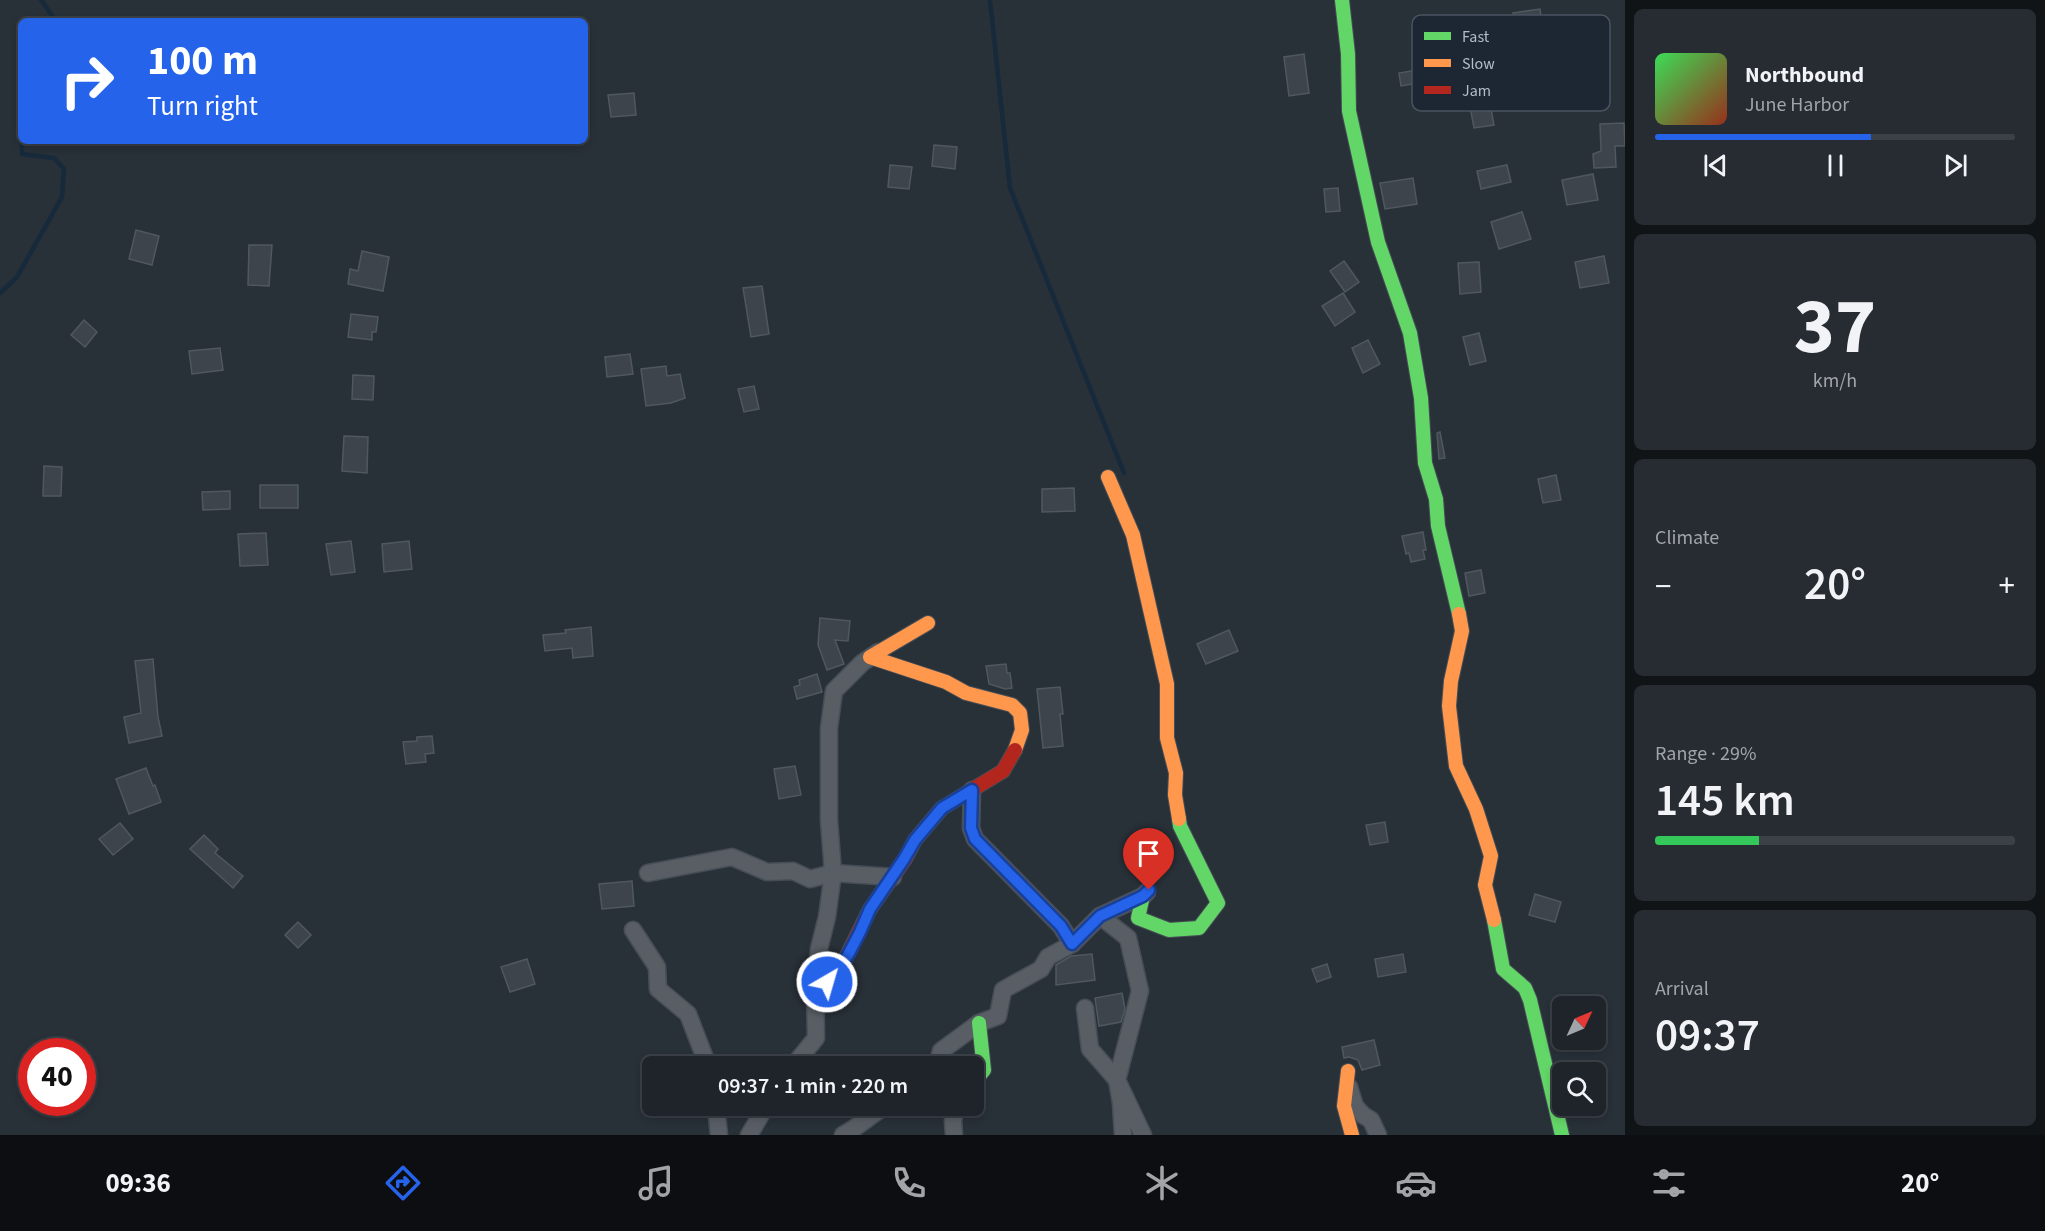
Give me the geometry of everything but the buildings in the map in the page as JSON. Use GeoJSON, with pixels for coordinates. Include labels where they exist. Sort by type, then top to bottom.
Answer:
{"type":"FeatureCollection","features":[{"type":"Feature","properties":{"kind":"street"},"geometry":{"type":"LineString","coordinates":[[1342,0],[1348,54],[1349,111],[1378,242],[1410,333],[1421,398],[1425,463],[1436,499],[1438,526],[1450,571],[1461,631],[1451,681],[1449,706],[1456,766],[1476,809],[1491,856],[1485,885],[1496,927],[1503,969],[1525,988],[1530,1000],[1545,1074],[1553,1096],[1562,1135]]}},
{"type":"Feature","properties":{"kind":"street"},"geometry":{"type":"LineString","coordinates":[[1108,477],[1133,535],[1167,684],[1167,738],[1176,772],[1174,795],[1180,826],[1218,903],[1199,928],[1169,930],[1138,918]]}},
{"type":"Feature","properties":{"kind":"street"},"geometry":{"type":"LineString","coordinates":[[801,1056],[816,1038],[815,990],[819,949],[833,873],[829,820],[829,728],[834,691],[870,657],[928,623]]}},
{"type":"Feature","properties":{"kind":"street"},"geometry":{"type":"LineString","coordinates":[[815,990],[838,974],[870,909],[915,840],[942,808],[1003,771],[1019,742],[1022,730],[1020,713],[1012,705],[966,693],[946,682],[870,657]]}},
{"type":"Feature","properties":{"kind":"street"},"geometry":{"type":"LineString","coordinates":[[972,790],[971,828],[975,839],[1061,926],[1072,944]]}},
{"type":"Feature","properties":{"kind":"street"},"geometry":{"type":"LineString","coordinates":[[648,873],[732,857],[767,872],[794,871],[810,879],[833,873],[893,877]]}},
{"type":"Feature","properties":{"kind":"street"},"geometry":{"type":"LineString","coordinates":[[1128,938],[1137,930],[1138,918],[1146,893]]}},
{"type":"Feature","properties":{"kind":"street"},"geometry":{"type":"LineString","coordinates":[[940,1056],[941,1051],[979,1023],[998,1016],[1003,990],[1041,969],[1048,957],[1072,944],[1100,916],[1146,893]]}},
{"type":"Feature","properties":{"kind":"street"},"geometry":{"type":"LineString","coordinates":[[1100,916],[1128,938],[1140,992],[1117,1080],[1123,1135]]}},
{"type":"Feature","properties":{"kind":"street"},"geometry":{"type":"LineString","coordinates":[[633,930],[657,967],[658,989],[688,1014],[704,1056]]}},
{"type":"Feature","properties":{"kind":"street"},"geometry":{"type":"LineString","coordinates":[[1084,1008],[1090,1049],[1117,1080],[1143,1135]]}},
{"type":"Feature","properties":{"kind":"street"},"geometry":{"type":"LineString","coordinates":[[979,1023],[983,1056]]}},
{"type":"Feature","properties":{"kind":"street"},"geometry":{"type":"LineString","coordinates":[[1348,1077],[1344,1095],[1344,1113],[1352,1135]]}},
{"type":"Feature","properties":{"kind":"street"},"geometry":{"type":"LineString","coordinates":[[1348,1077],[1355,1106],[1363,1115],[1371,1119],[1378,1135]]}},
{"type":"Feature","properties":{"kind":"street"},"geometry":{"type":"LineString","coordinates":[[717,1116],[719,1135]]}},
{"type":"Feature","properties":{"kind":"street"},"geometry":{"type":"LineString","coordinates":[[749,1135],[760,1116]]}},
{"type":"Feature","properties":{"kind":"street"},"geometry":{"type":"LineString","coordinates":[[843,1135],[860,1126],[871,1116]]}},
{"type":"Feature","properties":{"kind":"street"},"geometry":{"type":"LineString","coordinates":[[954,1116],[954,1135]]}},
{"type":"Feature","properties":{"kind":"waterway"},"geometry":{"type":"LineString","coordinates":[[41,0],[54,18]]}},
{"type":"Feature","properties":{"kind":"waterway"},"geometry":{"type":"LineString","coordinates":[[990,0],[1010,188],[1124,473]]}},
{"type":"Feature","properties":{"kind":"waterway"},"geometry":{"type":"LineString","coordinates":[[0,293],[17,277],[62,197],[64,169],[54,158],[22,154],[22,144]]}},
{"type":"Feature","properties":{"kind":"traffic: fast"},"geometry":{"type":"LineString","coordinates":[[1342,0],[1348,54],[1349,111],[1378,242],[1410,333],[1421,398],[1425,463],[1436,499],[1438,526],[1459,614]]}},
{"type":"Feature","properties":{"kind":"traffic: fast"},"geometry":{"type":"LineString","coordinates":[[1143,896],[1138,918],[1169,930],[1199,928],[1218,903],[1180,826],[1179,819]]}},
{"type":"Feature","properties":{"kind":"traffic: fast"},"geometry":{"type":"LineString","coordinates":[[1494,920],[1503,969],[1525,988],[1530,1000],[1562,1135]]}},
{"type":"Feature","properties":{"kind":"traffic: fast"},"geometry":{"type":"LineString","coordinates":[[979,1023],[983,1056]]}},
{"type":"Feature","properties":{"kind":"traffic: slow"},"geometry":{"type":"LineString","coordinates":[[1108,477],[1133,535],[1167,684],[1167,738],[1176,773],[1175,795],[1179,819]]}},
{"type":"Feature","properties":{"kind":"traffic: slow"},"geometry":{"type":"LineString","coordinates":[[1459,614],[1462,631],[1451,681],[1449,706],[1456,766],[1476,809],[1491,856],[1485,885],[1494,920]]}},
{"type":"Feature","properties":{"kind":"traffic: slow"},"geometry":{"type":"LineString","coordinates":[[928,623],[870,657],[946,682],[966,693],[1012,705],[1020,713],[1022,730],[1015,750]]}},
{"type":"Feature","properties":{"kind":"traffic: slow"},"geometry":{"type":"LineString","coordinates":[[1348,1071],[1344,1106],[1352,1135]]}},
{"type":"Feature","properties":{"kind":"traffic: jam"},"geometry":{"type":"LineString","coordinates":[[815,990],[838,974],[870,909],[905,859],[915,840],[942,808],[1003,771],[1015,750]]}},
{"type":"Feature","properties":{"kind":"route"},"geometry":{"type":"LineString","coordinates":[[827,982],[838,974],[870,909],[915,840],[942,808],[972,790],[971,828],[975,839],[1061,926],[1072,944],[1100,916],[1143,896],[1149,890]]}}]}
